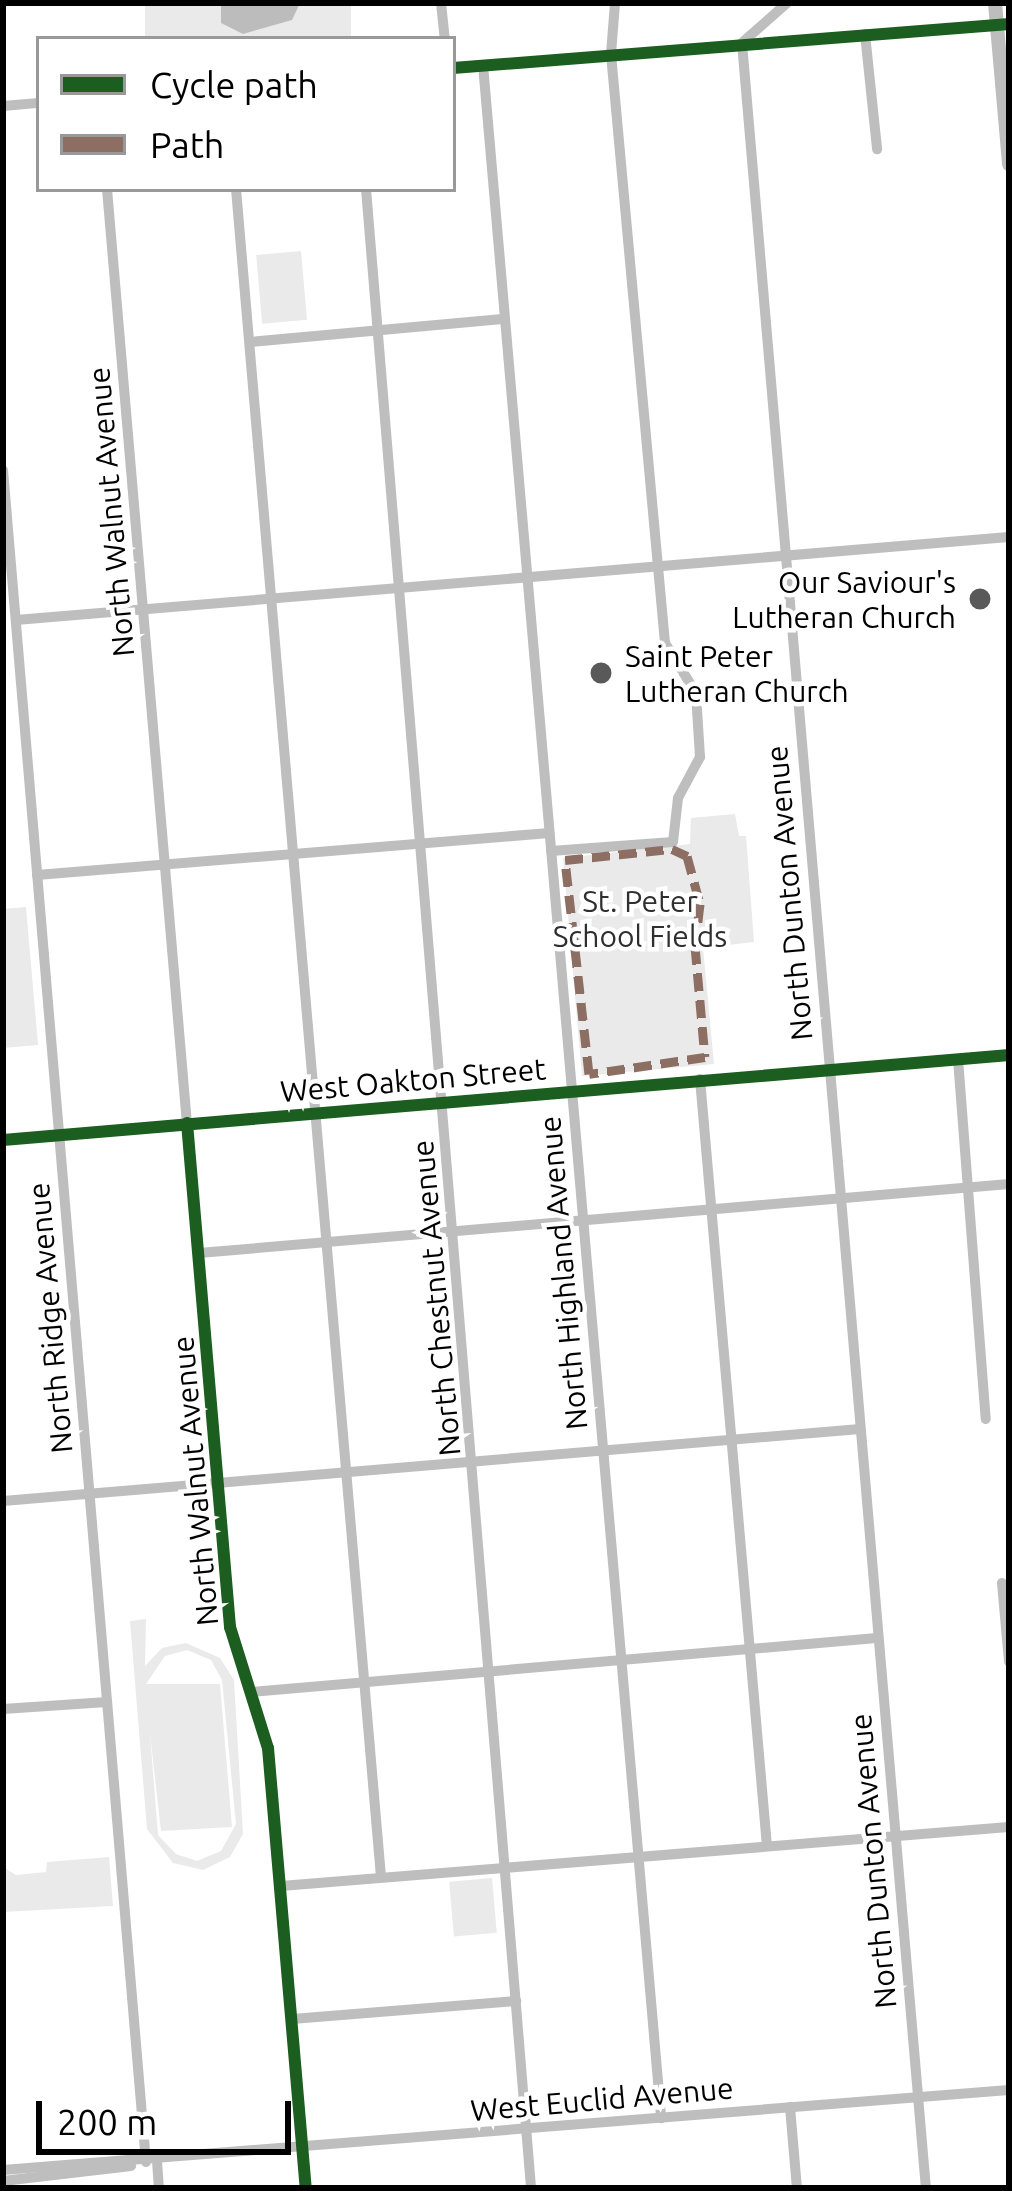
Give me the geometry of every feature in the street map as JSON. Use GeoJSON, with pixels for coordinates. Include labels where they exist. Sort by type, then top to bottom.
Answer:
{"type":"FeatureCollection","features":[{"type":"Feature","properties":{"kind":"main road"},"geometry":{"type":"LineString","coordinates":[[995,3],[1003,24],[1009,164]]}},
{"type":"Feature","properties":{"kind":"street"},"geometry":{"type":"LineString","coordinates":[[441,3],[446,36]]}},
{"type":"Feature","properties":{"kind":"street"},"geometry":{"type":"LineString","coordinates":[[550,851],[677,835],[678,798],[700,757],[698,704],[664,643],[610,54],[615,3]]}},
{"type":"Feature","properties":{"kind":"street"},"geometry":{"type":"LineString","coordinates":[[742,43],[788,3]]}},
{"type":"Feature","properties":{"kind":"street"},"geometry":{"type":"LineString","coordinates":[[456,68],[1003,24]]}},
{"type":"Feature","properties":{"kind":"street"},"geometry":{"type":"LineString","coordinates":[[865,34],[877,149]]}},
{"type":"Feature","properties":{"kind":"street","name":"North Dunton Avenue"},"geometry":{"type":"LineString","coordinates":[[742,43],[926,2188]]}},
{"type":"Feature","properties":{"kind":"street","name":"North Highland Avenue"},"geometry":{"type":"LineString","coordinates":[[483,65],[662,2118]]}},
{"type":"Feature","properties":{"kind":"street"},"geometry":{"type":"LineString","coordinates":[[3,106],[36,103]]}},
{"type":"Feature","properties":{"kind":"street","name":"North Walnut Avenue"},"geometry":{"type":"LineString","coordinates":[[107,192],[230,1627],[268,1748],[307,2188]]}},
{"type":"Feature","properties":{"kind":"street"},"geometry":{"type":"LineString","coordinates":[[236,192],[381,1877]]}},
{"type":"Feature","properties":{"kind":"street","name":"North Chestnut Avenue"},"geometry":{"type":"LineString","coordinates":[[366,192],[475,1460],[531,2188]]}},
{"type":"Feature","properties":{"kind":"street"},"geometry":{"type":"LineString","coordinates":[[250,342],[505,319]]}},
{"type":"Feature","properties":{"kind":"street","name":"North Ridge Avenue"},"geometry":{"type":"LineString","coordinates":[[3,470],[107,1702],[151,2162],[159,2188]]}},
{"type":"Feature","properties":{"kind":"street"},"geometry":{"type":"LineString","coordinates":[[16,620],[1009,537]]}},
{"type":"Feature","properties":{"kind":"street"},"geometry":{"type":"LineString","coordinates":[[37,875],[549,833]]}},
{"type":"Feature","properties":{"kind":"street","name":"West Oakton Street"},"geometry":{"type":"LineString","coordinates":[[3,1140],[1009,1055]]}},
{"type":"Feature","properties":{"kind":"street"},"geometry":{"type":"LineString","coordinates":[[958,1059],[986,1419]]}},
{"type":"Feature","properties":{"kind":"street"},"geometry":{"type":"LineString","coordinates":[[700,1079],[767,1846]]}},
{"type":"Feature","properties":{"kind":"street"},"geometry":{"type":"LineString","coordinates":[[199,1253],[1009,1184]]}},
{"type":"Feature","properties":{"kind":"street"},"geometry":{"type":"LineString","coordinates":[[3,1501],[860,1429]]}},
{"type":"Feature","properties":{"kind":"street"},"geometry":{"type":"LineString","coordinates":[[1002,1583],[1009,1663]]}},
{"type":"Feature","properties":{"kind":"street"},"geometry":{"type":"LineString","coordinates":[[250,1692],[877,1638]]}},
{"type":"Feature","properties":{"kind":"street"},"geometry":{"type":"LineString","coordinates":[[3,1709],[107,1702]]}},
{"type":"Feature","properties":{"kind":"street"},"geometry":{"type":"LineString","coordinates":[[281,1886],[1009,1827]]}},
{"type":"Feature","properties":{"kind":"street"},"geometry":{"type":"LineString","coordinates":[[292,2019],[516,2001]]}},
{"type":"Feature","properties":{"kind":"street","name":"West Euclid Avenue"},"geometry":{"type":"LineString","coordinates":[[3,2170],[151,2162],[1009,2090]]}},
{"type":"Feature","properties":{"kind":"street"},"geometry":{"type":"LineString","coordinates":[[790,2107],[797,2188]]}},
{"type":"Feature","properties":{"kind":"street","name":"West Euclid Avenue"},"geometry":{"type":"LineString","coordinates":[[3,2182],[151,2162]]}},
{"type":"Feature","properties":{"kind":"green space"},"geometry":{"type":"Polygon","coordinates":[[[145,3],[351,3],[351,36],[145,36],[145,3]]]}},
{"type":"Feature","properties":{"kind":"green space"},"geometry":{"type":"Polygon","coordinates":[[[301,251],[307,320],[262,324],[256,255],[301,251]]]}},
{"type":"Feature","properties":{"kind":"green space","name":"St. Peter School Fields"},"geometry":{"type":"Polygon","coordinates":[[[735,814],[739,836],[746,836],[754,942],[703,948],[714,1064],[582,1076],[563,858],[690,844],[691,818],[735,814]]]}},
{"type":"Feature","properties":{"kind":"green space"},"geometry":{"type":"Polygon","coordinates":[[[26,907],[38,1045],[3,1048],[3,909],[26,907]]]}},
{"type":"Feature","properties":{"kind":"green space"},"geometry":{"type":"Polygon","coordinates":[[[146,1619],[145,1666],[162,1648],[186,1643],[220,1658],[234,1680],[243,1834],[230,1857],[203,1870],[173,1863],[147,1829],[130,1621],[146,1619]],[[187,1650],[165,1656],[146,1684],[220,1684],[232,1827],[161,1831],[150,1734],[158,1835],[176,1854],[197,1861],[221,1851],[236,1824],[222,1680],[211,1660],[187,1650]]]}},
{"type":"Feature","properties":{"kind":"green space"},"geometry":{"type":"Polygon","coordinates":[[[109,1857],[113,1906],[3,1912],[3,1867],[16,1875],[46,1872],[47,1862],[109,1857]]]}},
{"type":"Feature","properties":{"kind":"green space"},"geometry":{"type":"Polygon","coordinates":[[[492,1878],[497,1933],[454,1937],[449,1882],[492,1878]]]}},
{"type":"Feature","properties":{"kind":"shaded area"},"geometry":{"type":"Polygon","coordinates":[[[221,3],[300,3],[292,20],[243,34],[221,23],[221,3]]]}},
{"type":"Feature","properties":{"kind":"marked path"},"geometry":{"type":"LineString","coordinates":[[672,849],[687,856],[700,904],[695,946],[705,1057],[589,1074],[565,860],[672,849]]}},
{"type":"Feature","properties":{"kind":"cycle path"},"geometry":{"type":"LineString","coordinates":[[456,68],[1009,24]]}},
{"type":"Feature","properties":{"kind":"cycle path"},"geometry":{"type":"LineString","coordinates":[[3,1140],[1009,1055]]}},
{"type":"Feature","properties":{"kind":"cycle path"},"geometry":{"type":"LineString","coordinates":[[187,1123],[230,1627],[268,1748],[306,2188]]}},
{"type":"Feature","properties":{"kind":"place","name":"Our Saviour's Lutheran Church"},"geometry":{"type":"Point","coordinates":[980,599]}},
{"type":"Feature","properties":{"kind":"place","name":"Saint Peter Lutheran Church"},"geometry":{"type":"Point","coordinates":[601,673]}}]}
